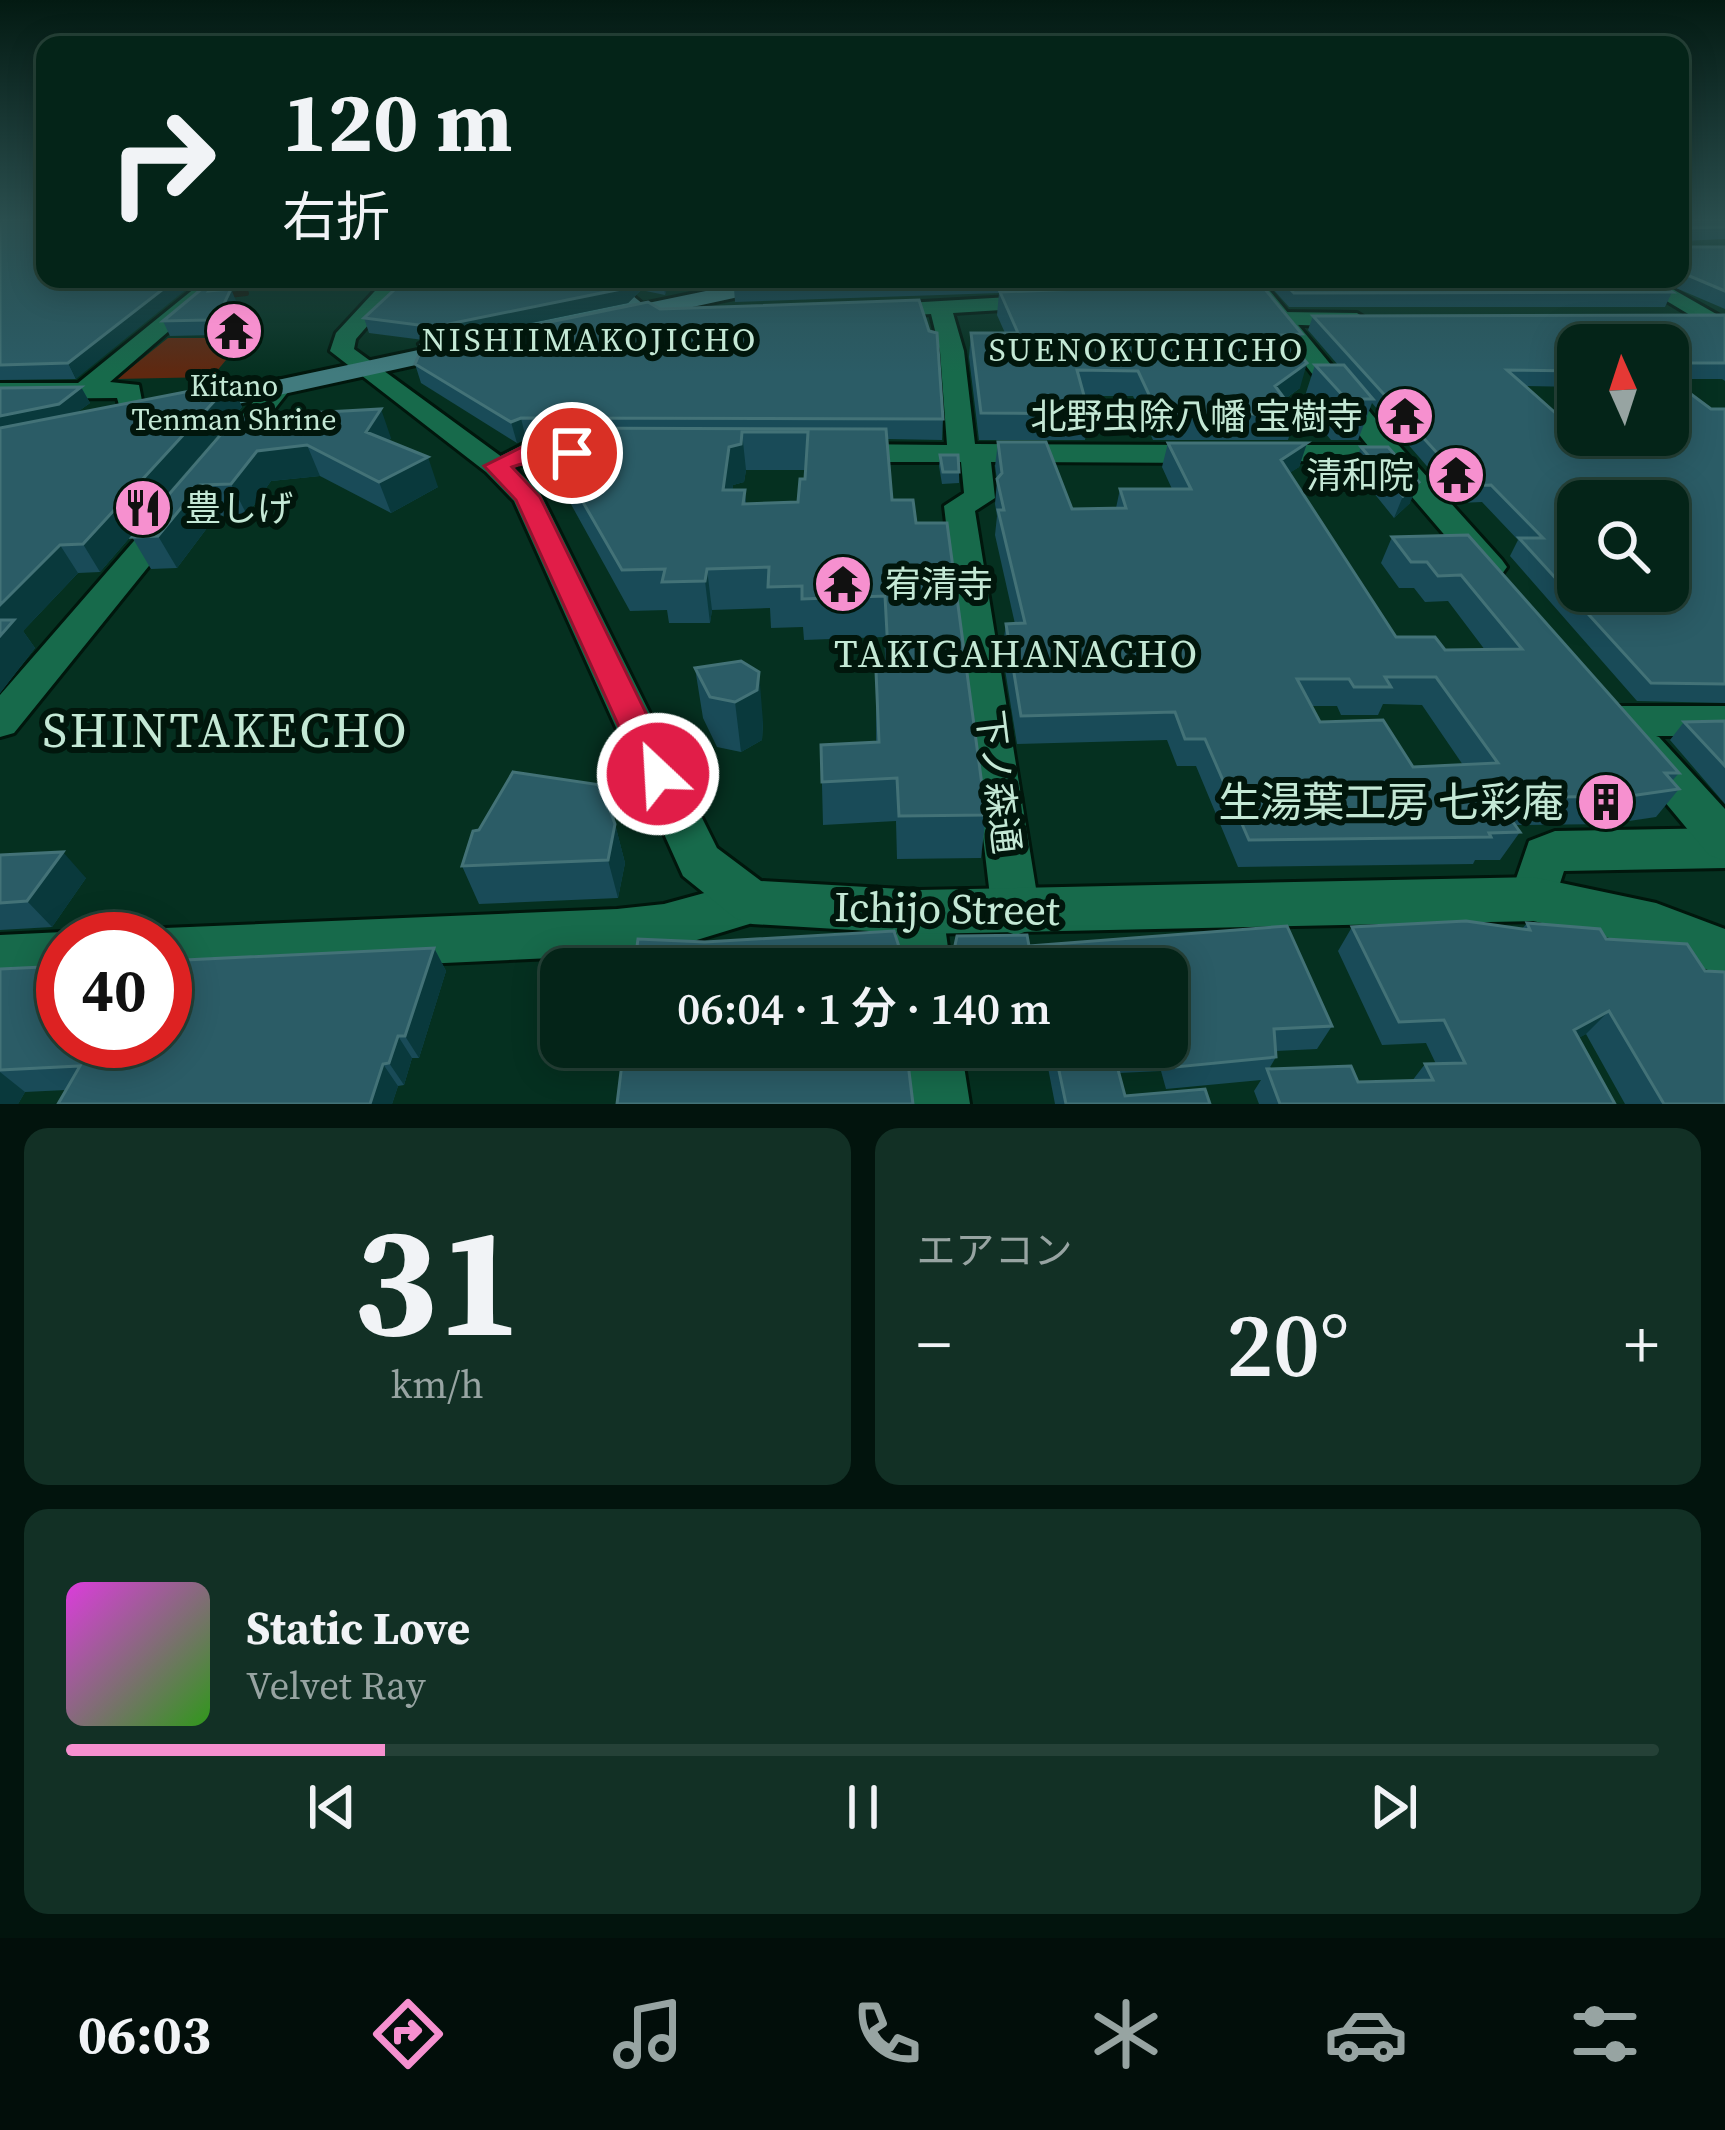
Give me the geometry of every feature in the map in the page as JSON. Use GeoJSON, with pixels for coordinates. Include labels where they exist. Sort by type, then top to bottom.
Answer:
{"type":"FeatureCollection","features":[{"type":"Feature","properties":{"kind":"main road"},"geometry":{"type":"LineString","coordinates":[[89,411],[356,365],[713,288]]}},
{"type":"Feature","properties":{"kind":"main road"},"geometry":{"type":"LineString","coordinates":[[648,304],[741,288]]}},
{"type":"Feature","properties":{"kind":"main road"},"geometry":{"type":"LineString","coordinates":[[89,411],[279,387],[356,365]]}},
{"type":"Feature","properties":{"kind":"street"},"geometry":{"type":"LineString","coordinates":[[0,391],[89,411],[210,288]]}},
{"type":"Feature","properties":{"kind":"street"},"geometry":{"type":"LineString","coordinates":[[390,288],[344,338],[342,351],[496,466],[528,497],[700,862],[752,902]]}},
{"type":"Feature","properties":{"kind":"street"},"geometry":{"type":"LineString","coordinates":[[978,288],[986,304]]}},
{"type":"Feature","properties":{"kind":"street"},"geometry":{"type":"LineString","coordinates":[[1657,288],[1720,322]]}},
{"type":"Feature","properties":{"kind":"street"},"geometry":{"type":"LineString","coordinates":[[1255,298],[1375,320]]}},
{"type":"Feature","properties":{"kind":"street"},"geometry":{"type":"LineString","coordinates":[[1255,298],[1510,590]]}},
{"type":"Feature","properties":{"kind":"street"},"geometry":{"type":"LineString","coordinates":[[859,311],[1068,301]]}},
{"type":"Feature","properties":{"kind":"street"},"geometry":{"type":"LineString","coordinates":[[648,304],[662,316],[756,314]]}},
{"type":"Feature","properties":{"kind":"street","name":"下ノ森通"},"geometry":{"type":"LineString","coordinates":[[940,307],[980,498],[959,506],[1016,913]]}},
{"type":"Feature","properties":{"kind":"street"},"geometry":{"type":"LineString","coordinates":[[1661,319],[1720,322]]}},
{"type":"Feature","properties":{"kind":"street"},"geometry":{"type":"LineString","coordinates":[[0,722],[279,387]]}},
{"type":"Feature","properties":{"kind":"street"},"geometry":{"type":"LineString","coordinates":[[496,466],[526,452],[617,453]]}},
{"type":"Feature","properties":{"kind":"street"},"geometry":{"type":"LineString","coordinates":[[824,453],[1391,454]]}},
{"type":"Feature","properties":{"kind":"street"},"geometry":{"type":"LineString","coordinates":[[1593,688],[1725,845]]}},
{"type":"Feature","properties":{"kind":"street"},"geometry":{"type":"LineString","coordinates":[[1621,721],[1725,721]]}},
{"type":"Feature","properties":{"kind":"street"},"geometry":{"type":"LineString","coordinates":[[1533,898],[1545,855],[1555,850],[1725,845]]}},
{"type":"Feature","properties":{"kind":"street","name":"Ichijo Street"},"geometry":{"type":"LineString","coordinates":[[192,951],[617,932],[664,927],[752,902],[1016,913],[1533,898],[1656,926],[1725,953]]}},
{"type":"Feature","properties":{"kind":"street"},"geometry":{"type":"LineString","coordinates":[[919,912],[923,948]]}},
{"type":"Feature","properties":{"kind":"street"},"geometry":{"type":"LineString","coordinates":[[0,959],[36,957]]}},
{"type":"Feature","properties":{"kind":"street"},"geometry":{"type":"LineString","coordinates":[[937,1068],[941,1104]]}},
{"type":"Feature","properties":{"kind":"shaded area"},"geometry":{"type":"Polygon","coordinates":[[[168,338],[244,338],[212,377],[117,379],[168,338]]]}},
{"type":"Feature","properties":{"kind":"building"},"geometry":{"type":"Polygon","coordinates":[[[0,271],[36,271],[36,288],[164,288],[68,363],[0,365],[0,271]]]}},
{"type":"Feature","properties":{"kind":"building"},"geometry":{"type":"Polygon","coordinates":[[[1689,271],[1725,271],[1725,291],[1689,276],[1689,271]]]}},
{"type":"Feature","properties":{"kind":"building"},"geometry":{"type":"Polygon","coordinates":[[[203,288],[231,289],[222,308],[208,320],[163,321],[203,288]]]}},
{"type":"Feature","properties":{"kind":"building"},"geometry":{"type":"Polygon","coordinates":[[[396,288],[626,288],[434,327],[364,318],[396,288]]]}},
{"type":"Feature","properties":{"kind":"building"},"geometry":{"type":"Polygon","coordinates":[[[1264,288],[1302,334],[1283,335],[1307,363],[1275,386],[1296,414],[1158,414],[1138,371],[1077,370],[1089,414],[981,413],[971,333],[1018,333],[1000,292],[1264,288]]]}},
{"type":"Feature","properties":{"kind":"building"},"geometry":{"type":"Polygon","coordinates":[[[1289,288],[1666,288],[1672,292],[1294,293],[1289,288]]]}},
{"type":"Feature","properties":{"kind":"building"},"geometry":{"type":"Polygon","coordinates":[[[919,300],[929,331],[937,333],[943,419],[521,418],[511,422],[415,364],[422,348],[648,302],[660,309],[919,300]]]}},
{"type":"Feature","properties":{"kind":"building"},"geometry":{"type":"Polygon","coordinates":[[[1725,315],[1725,363],[1689,363],[1689,324],[1557,324],[1557,371],[1507,370],[1557,414],[1557,456],[1689,456],[1689,393],[1711,409],[1725,409],[1725,684],[1651,683],[1586,612],[1689,612],[1689,480],[1557,480],[1557,580],[1519,538],[1543,538],[1491,485],[1467,486],[1313,316],[1725,315]]]}},
{"type":"Feature","properties":{"kind":"building"},"geometry":{"type":"Polygon","coordinates":[[[1315,365],[1344,365],[1373,399],[1346,399],[1315,365]]]}},
{"type":"Feature","properties":{"kind":"building"},"geometry":{"type":"Polygon","coordinates":[[[231,383],[83,544],[60,545],[0,605],[0,428],[231,383]]]}},
{"type":"Feature","properties":{"kind":"building"},"geometry":{"type":"Polygon","coordinates":[[[81,387],[59,404],[0,416],[0,388],[81,387]]]}},
{"type":"Feature","properties":{"kind":"building"},"geometry":{"type":"Polygon","coordinates":[[[381,409],[366,432],[428,457],[379,482],[307,445],[257,451],[231,484],[200,485],[158,536],[132,537],[236,417],[381,409]]]}},
{"type":"Feature","properties":{"kind":"building"},"geometry":{"type":"Polygon","coordinates":[[[547,428],[886,429],[892,500],[913,500],[916,523],[947,523],[986,815],[899,816],[897,778],[822,782],[821,745],[879,742],[876,671],[889,671],[885,596],[802,599],[802,586],[768,587],[769,567],[707,569],[705,581],[662,582],[665,569],[622,570],[553,450],[561,432],[545,432],[547,428]],[[742,432],[741,444],[729,447],[723,490],[745,490],[743,504],[798,502],[800,479],[805,479],[808,432],[742,432]]]}},
{"type":"Feature","properties":{"kind":"building"},"geometry":{"type":"Polygon","coordinates":[[[998,442],[1046,442],[1072,509],[1126,508],[1120,489],[1191,489],[1168,443],[1307,443],[1281,460],[1396,637],[1435,637],[1445,650],[1522,649],[1461,575],[1438,576],[1427,562],[1411,562],[1392,537],[1468,535],[1679,773],[1665,773],[1679,789],[1630,796],[1496,798],[1520,832],[1489,833],[1491,837],[1249,840],[1205,739],[1185,739],[1175,712],[1021,716],[1006,624],[1025,623],[998,510],[1004,510],[997,479],[1002,473],[998,442]],[[1385,677],[1391,687],[1354,687],[1349,679],[1297,679],[1320,722],[1383,720],[1413,767],[1498,763],[1436,677],[1385,677]]]}},
{"type":"Feature","properties":{"kind":"building"},"geometry":{"type":"Polygon","coordinates":[[[1361,447],[1388,447],[1419,482],[1403,496],[1361,447]]]}},
{"type":"Feature","properties":{"kind":"building"},"geometry":{"type":"Polygon","coordinates":[[[940,455],[958,455],[959,472],[943,472],[940,455]]]}},
{"type":"Feature","properties":{"kind":"building"},"geometry":{"type":"Polygon","coordinates":[[[0,620],[14,620],[0,636],[0,620]]]}},
{"type":"Feature","properties":{"kind":"building"},"geometry":{"type":"Polygon","coordinates":[[[741,661],[759,672],[757,690],[735,702],[710,697],[695,668],[741,661]]]}},
{"type":"Feature","properties":{"kind":"building"},"geometry":{"type":"Polygon","coordinates":[[[1725,721],[1725,766],[1684,722],[1725,721]]]}},
{"type":"Feature","properties":{"kind":"building"},"geometry":{"type":"Polygon","coordinates":[[[513,772],[601,785],[615,824],[608,860],[462,866],[473,831],[479,830],[513,772]]]}},
{"type":"Feature","properties":{"kind":"building"},"geometry":{"type":"Polygon","coordinates":[[[63,852],[27,901],[0,903],[0,855],[63,852]]]}},
{"type":"Feature","properties":{"kind":"building"},"geometry":{"type":"Polygon","coordinates":[[[1466,921],[1530,930],[1527,923],[1600,929],[1606,939],[1687,944],[1705,971],[1725,972],[1725,1104],[1664,1104],[1609,1011],[1574,1030],[1615,1104],[1280,1104],[1267,1069],[1351,1066],[1358,1082],[1433,1080],[1425,1064],[1465,1063],[1444,1020],[1399,1022],[1352,927],[1466,921]]]}},
{"type":"Feature","properties":{"kind":"building"},"geometry":{"type":"Polygon","coordinates":[[[1287,926],[1332,1026],[1274,1029],[1276,1057],[1188,1066],[1188,948],[954,948],[957,936],[1027,935],[1029,946],[1287,926]]]}},
{"type":"Feature","properties":{"kind":"building"},"geometry":{"type":"Polygon","coordinates":[[[894,931],[899,948],[637,948],[638,939],[705,942],[894,931]]]}},
{"type":"Feature","properties":{"kind":"building"},"geometry":{"type":"Polygon","coordinates":[[[434,948],[405,1036],[398,1036],[389,1063],[383,1064],[370,1104],[58,1104],[79,1068],[192,1068],[192,960],[434,948]]]}},
{"type":"Feature","properties":{"kind":"building"},"geometry":{"type":"Polygon","coordinates":[[[36,967],[36,1068],[40,1068],[0,1070],[0,969],[36,967]]]}},
{"type":"Feature","properties":{"kind":"building"},"geometry":{"type":"Polygon","coordinates":[[[621,1068],[909,1068],[913,1104],[617,1104],[621,1068]]]}},
{"type":"Feature","properties":{"kind":"building"},"geometry":{"type":"Polygon","coordinates":[[[1058,1068],[1118,1068],[1125,1096],[1205,1089],[1210,1104],[1066,1104],[1058,1068]]]}},
{"type":"Feature","properties":{"kind":"waterway"},"geometry":{"type":"LineString","coordinates":[[221,296],[246,293]]}},
{"type":"Feature","properties":{"kind":"place","name":"Kitano Tenman Shrine"},"geometry":{"type":"Point","coordinates":[234,331]}},
{"type":"Feature","properties":{"kind":"place","name":"北野虫除八幡 宝樹寺"},"geometry":{"type":"Point","coordinates":[1405,416]}},
{"type":"Feature","properties":{"kind":"place","name":"清和院"},"geometry":{"type":"Point","coordinates":[1456,475]}},
{"type":"Feature","properties":{"kind":"place","name":"豊しげ"},"geometry":{"type":"Point","coordinates":[143,508]}},
{"type":"Feature","properties":{"kind":"place","name":"宥清寺"},"geometry":{"type":"Point","coordinates":[843,584]}},
{"type":"Feature","properties":{"kind":"place","name":"生湯葉工房 七彩庵"},"geometry":{"type":"Point","coordinates":[1606,802]}},
{"type":"Feature","properties":{"kind":"district","name":"NISHIIMAKOJICHO"},"geometry":{"type":"Point","coordinates":[590,339]}},
{"type":"Feature","properties":{"kind":"district","name":"SUENOKUCHICHO"},"geometry":{"type":"Point","coordinates":[1147,349]}},
{"type":"Feature","properties":{"kind":"district","name":"TAKIGAHANACHO"},"geometry":{"type":"Point","coordinates":[1017,653]}},
{"type":"Feature","properties":{"kind":"district","name":"SHINTAKECHO"},"geometry":{"type":"Point","coordinates":[226,730]}},
{"type":"Feature","properties":{"kind":"route"},"geometry":{"type":"LineString","coordinates":[[572,453],[526,452],[496,466],[528,497],[658,774]]}}]}
